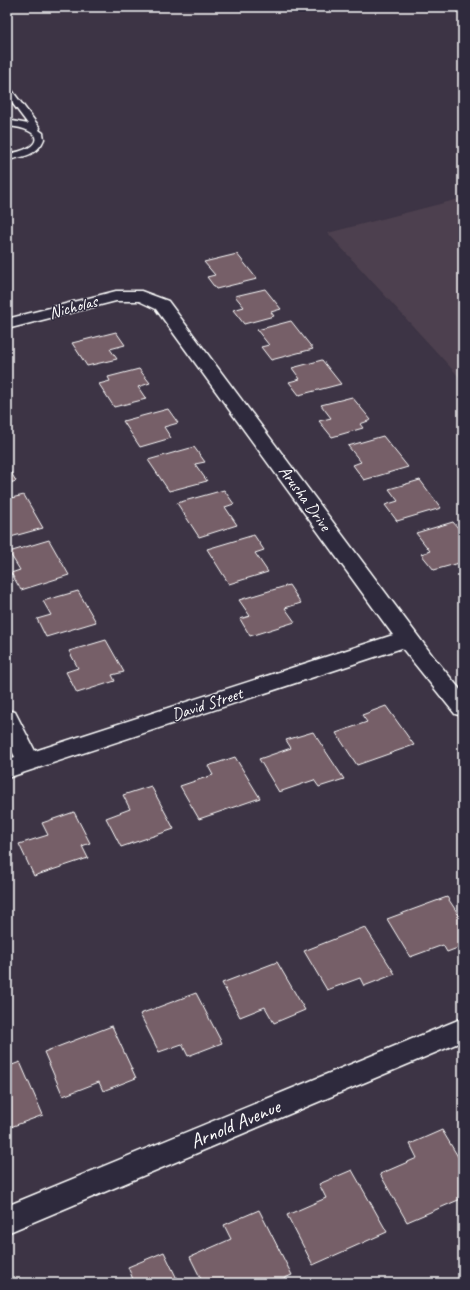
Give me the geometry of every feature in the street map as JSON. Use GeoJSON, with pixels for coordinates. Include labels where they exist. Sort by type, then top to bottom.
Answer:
{"type":"FeatureCollection","features":[{"type":"Feature","properties":{"kind":"street","name":"Nicholas"},"geometry":{"type":"LineString","coordinates":[[7,324],[116,296],[141,296]]}},
{"type":"Feature","properties":{"kind":"street","name":"Arusha Drive"},"geometry":{"type":"LineString","coordinates":[[141,296],[155,301],[166,309],[407,638],[463,708]]}},
{"type":"Feature","properties":{"kind":"street","name":"David Street"},"geometry":{"type":"LineString","coordinates":[[7,769],[407,638]]}},
{"type":"Feature","properties":{"kind":"street"},"geometry":{"type":"LineString","coordinates":[[7,718],[29,762]]}},
{"type":"Feature","properties":{"kind":"street","name":"Arnold Avenue"},"geometry":{"type":"LineString","coordinates":[[7,1220],[463,1029]]}},
{"type":"Feature","properties":{"kind":"lane"},"geometry":{"type":"LineString","coordinates":[[7,90],[39,133],[41,142],[33,150],[18,156],[7,158]]}},
{"type":"Feature","properties":{"kind":"lane"},"geometry":{"type":"LineString","coordinates":[[7,123],[29,126],[39,133]]}},
{"type":"Feature","properties":{"kind":"shaded area"},"geometry":{"type":"Polygon","coordinates":[[[463,198],[463,381],[328,233],[463,198]]]}},
{"type":"Feature","properties":{"kind":"building"},"geometry":{"type":"Polygon","coordinates":[[[237,254],[257,279],[216,289],[207,277],[215,275],[204,262],[237,254]]]}},
{"type":"Feature","properties":{"kind":"building"},"geometry":{"type":"Polygon","coordinates":[[[265,289],[281,309],[271,312],[274,316],[244,324],[233,310],[244,307],[235,296],[265,289]]]}},
{"type":"Feature","properties":{"kind":"building"},"geometry":{"type":"Polygon","coordinates":[[[291,321],[313,349],[271,360],[261,347],[269,345],[257,330],[291,321]]]}},
{"type":"Feature","properties":{"kind":"building"},"geometry":{"type":"Polygon","coordinates":[[[116,332],[125,345],[110,349],[117,359],[87,366],[72,343],[116,332]]]}},
{"type":"Feature","properties":{"kind":"building"},"geometry":{"type":"Polygon","coordinates":[[[322,360],[341,384],[299,395],[289,382],[300,379],[292,368],[322,360]]]}},
{"type":"Feature","properties":{"kind":"building"},"geometry":{"type":"Polygon","coordinates":[[[139,369],[150,383],[138,387],[146,399],[114,407],[99,384],[110,381],[108,377],[139,369]]]}},
{"type":"Feature","properties":{"kind":"building"},"geometry":{"type":"Polygon","coordinates":[[[352,397],[371,420],[360,424],[363,428],[332,437],[319,421],[331,418],[321,405],[352,397]]]}},
{"type":"Feature","properties":{"kind":"building"},"geometry":{"type":"Polygon","coordinates":[[[168,409],[178,423],[164,427],[171,438],[140,447],[123,421],[168,409]]]}},
{"type":"Feature","properties":{"kind":"building"},"geometry":{"type":"Polygon","coordinates":[[[383,436],[408,467],[364,480],[353,465],[361,462],[348,446],[383,436]]]}},
{"type":"Feature","properties":{"kind":"building"},"geometry":{"type":"Polygon","coordinates":[[[194,447],[205,462],[195,464],[207,481],[169,491],[148,460],[194,447]]]}},
{"type":"Feature","properties":{"kind":"building"},"geometry":{"type":"Polygon","coordinates":[[[7,466],[16,481],[7,484],[7,466]]]}},
{"type":"Feature","properties":{"kind":"building"},"geometry":{"type":"Polygon","coordinates":[[[420,480],[441,508],[397,521],[385,505],[398,501],[389,489],[420,480]]]}},
{"type":"Feature","properties":{"kind":"building"},"geometry":{"type":"Polygon","coordinates":[[[224,490],[234,504],[225,507],[237,525],[199,537],[177,503],[224,490]]]}},
{"type":"Feature","properties":{"kind":"building"},"geometry":{"type":"Polygon","coordinates":[[[24,495],[43,528],[7,538],[7,499],[24,495]]]}},
{"type":"Feature","properties":{"kind":"building"},"geometry":{"type":"Polygon","coordinates":[[[453,522],[463,534],[463,562],[434,570],[421,554],[430,551],[416,533],[453,522]]]}},
{"type":"Feature","properties":{"kind":"building"},"geometry":{"type":"Polygon","coordinates":[[[254,535],[264,550],[255,553],[268,572],[229,584],[207,549],[254,535]]]}},
{"type":"Feature","properties":{"kind":"building"},"geometry":{"type":"Polygon","coordinates":[[[49,540],[69,575],[21,590],[11,573],[20,570],[9,552],[49,540]]]}},
{"type":"Feature","properties":{"kind":"building"},"geometry":{"type":"Polygon","coordinates":[[[289,585],[301,603],[285,608],[295,622],[250,636],[240,619],[250,616],[239,600],[289,585]]]}},
{"type":"Feature","properties":{"kind":"building"},"geometry":{"type":"Polygon","coordinates":[[[78,591],[96,622],[46,637],[37,619],[51,615],[43,601],[78,591]]]}},
{"type":"Feature","properties":{"kind":"building"},"geometry":{"type":"Polygon","coordinates":[[[106,640],[124,672],[112,675],[115,681],[77,693],[66,672],[78,668],[69,651],[106,640]]]}},
{"type":"Feature","properties":{"kind":"building"},"geometry":{"type":"Polygon","coordinates":[[[386,706],[414,745],[357,765],[336,733],[367,722],[362,715],[386,706]]]}},
{"type":"Feature","properties":{"kind":"building"},"geometry":{"type":"Polygon","coordinates":[[[313,732],[344,779],[319,787],[314,780],[279,792],[259,759],[291,748],[286,740],[313,732]]]}},
{"type":"Feature","properties":{"kind":"building"},"geometry":{"type":"Polygon","coordinates":[[[235,757],[260,798],[199,819],[180,786],[213,775],[208,766],[235,757]]]}},
{"type":"Feature","properties":{"kind":"building"},"geometry":{"type":"Polygon","coordinates":[[[151,786],[174,829],[121,847],[106,818],[130,809],[123,795],[151,786]]]}},
{"type":"Feature","properties":{"kind":"building"},"geometry":{"type":"Polygon","coordinates":[[[74,812],[90,843],[82,846],[88,858],[34,876],[19,844],[48,835],[42,823],[74,812]]]}},
{"type":"Feature","properties":{"kind":"building"},"geometry":{"type":"Polygon","coordinates":[[[447,897],[463,921],[463,946],[447,952],[443,945],[410,957],[387,919],[447,897]]]}},
{"type":"Feature","properties":{"kind":"building"},"geometry":{"type":"Polygon","coordinates":[[[365,927],[395,974],[364,986],[360,978],[327,990],[304,951],[365,927]]]}},
{"type":"Feature","properties":{"kind":"building"},"geometry":{"type":"Polygon","coordinates":[[[277,962],[305,1010],[274,1023],[265,1007],[240,1017],[222,983],[277,962]]]}},
{"type":"Feature","properties":{"kind":"building"},"geometry":{"type":"Polygon","coordinates":[[[196,993],[222,1043],[188,1056],[182,1044],[159,1052],[140,1014],[196,993]]]}},
{"type":"Feature","properties":{"kind":"building"},"geometry":{"type":"Polygon","coordinates":[[[112,1026],[136,1078],[103,1091],[99,1082],[63,1096],[44,1052],[112,1026]]]}},
{"type":"Feature","properties":{"kind":"building"},"geometry":{"type":"Polygon","coordinates":[[[20,1062],[43,1115],[8,1128],[7,1067],[20,1062]]]}},
{"type":"Feature","properties":{"kind":"building"},"geometry":{"type":"Polygon","coordinates":[[[442,1130],[463,1165],[463,1198],[407,1222],[380,1174],[417,1158],[410,1144],[442,1130]]]}},
{"type":"Feature","properties":{"kind":"building"},"geometry":{"type":"Polygon","coordinates":[[[352,1170],[387,1232],[313,1265],[287,1215],[326,1198],[319,1184],[352,1170]]]}},
{"type":"Feature","properties":{"kind":"building"},"geometry":{"type":"Polygon","coordinates":[[[259,1210],[292,1275],[273,1283],[203,1283],[190,1257],[231,1239],[224,1225],[259,1210]]]}},
{"type":"Feature","properties":{"kind":"building"},"geometry":{"type":"Polygon","coordinates":[[[164,1252],[179,1283],[132,1283],[134,1282],[128,1267],[164,1252]]]}}]}
